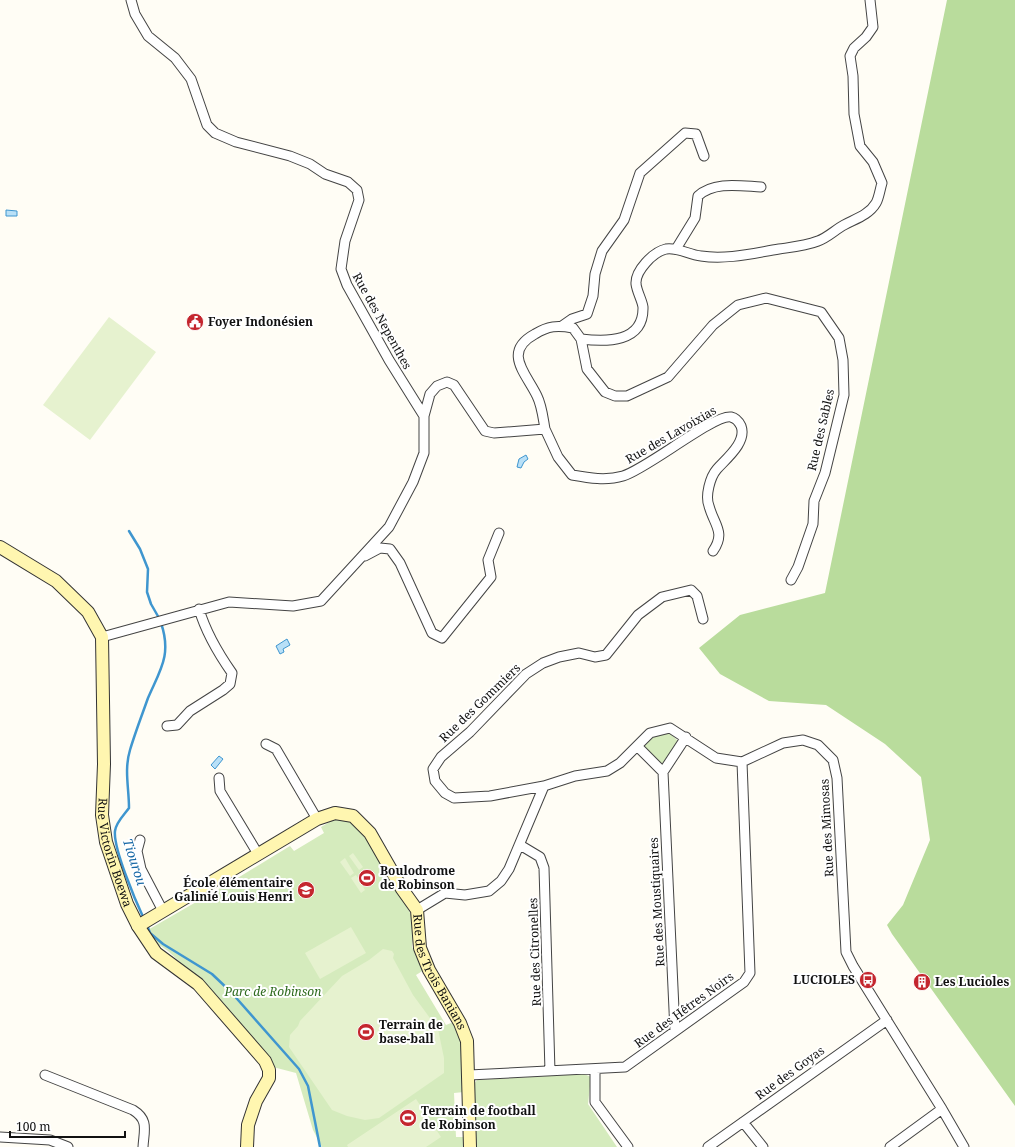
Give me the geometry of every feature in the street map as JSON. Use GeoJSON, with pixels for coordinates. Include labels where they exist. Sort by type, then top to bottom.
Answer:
{"type":"FeatureCollection","features":[{"type":"Feature","properties":{"kind":"street","name":"Rue des Nepenthes"},"geometry":{"type":"LineString","coordinates":[[131,0],[135,14],[148,36],[175,58],[191,79],[207,125],[215,133],[236,142],[290,156],[310,164],[326,174],[348,182],[357,190],[359,200],[344,241],[341,269],[347,285],[389,360],[424,416]]}},
{"type":"Feature","properties":{"kind":"street"},"geometry":{"type":"LineString","coordinates":[[102,637],[166,618],[229,602],[293,606],[321,601],[389,527],[413,482],[424,453],[424,416],[430,394],[437,386],[447,382],[454,385],[460,392],[484,431],[494,433],[545,429],[537,396],[525,376],[518,360],[519,348],[526,339],[549,326],[573,328],[581,339],[603,342],[623,338],[633,332],[642,320],[643,306],[636,283],[639,274],[651,257],[666,249],[676,249],[701,256],[716,256],[752,254],[803,246],[820,240],[866,214],[876,204],[882,183],[873,162],[860,146],[854,114],[853,76],[850,56],[854,48],[866,37],[873,27],[870,0]]}},
{"type":"Feature","properties":{"kind":"street"},"geometry":{"type":"LineString","coordinates":[[562,326],[572,319],[587,314],[593,296],[595,274],[602,251],[624,220],[640,173],[685,133],[696,134],[704,156]]}},
{"type":"Feature","properties":{"kind":"street"},"geometry":{"type":"LineString","coordinates":[[676,249],[694,218],[698,196],[702,192],[714,187],[761,187]]}},
{"type":"Feature","properties":{"kind":"street","name":"Rue des Sables"},"geometry":{"type":"LineString","coordinates":[[581,339],[587,369],[605,392],[615,396],[627,396],[668,377],[713,325],[738,305],[766,298],[821,312],[839,338],[843,360],[844,395],[825,473],[814,501],[813,524],[798,567],[791,580]]}},
{"type":"Feature","properties":{"kind":"street","name":"Rue des Lavoixias"},"geometry":{"type":"LineString","coordinates":[[545,429],[558,457],[572,475],[598,480],[623,476],[664,454],[695,433],[724,417],[732,417],[739,422],[742,429],[741,440],[716,471],[709,488],[708,505],[718,527],[719,542],[713,551]]}},
{"type":"Feature","properties":{"kind":"street"},"geometry":{"type":"LineString","coordinates":[[358,560],[380,548],[390,548],[400,563],[432,633],[442,638],[491,576],[488,560],[499,533]]}},
{"type":"Feature","properties":{"kind":"street","name":"Rue Victorin Boewa"},"geometry":{"type":"LineString","coordinates":[[0,548],[56,581],[88,612],[102,637],[104,764],[102,814],[106,842],[127,904],[143,923],[156,953],[198,984],[265,1062],[269,1070],[269,1078],[256,1101],[248,1125],[247,1147]]}},
{"type":"Feature","properties":{"kind":"street","name":"Rue des Gommiers"},"geometry":{"type":"LineString","coordinates":[[544,786],[490,796],[454,798],[445,793],[435,781],[434,769],[441,757],[470,732],[526,674],[543,663],[559,657],[579,653],[596,657],[606,655],[638,615],[662,597],[691,590],[697,596],[703,618]]}},
{"type":"Feature","properties":{"kind":"street"},"geometry":{"type":"LineString","coordinates":[[167,726],[177,725],[190,711],[230,684],[232,673],[203,624],[199,609]]}},
{"type":"Feature","properties":{"kind":"street"},"geometry":{"type":"LineString","coordinates":[[417,910],[444,893],[465,895],[490,891],[501,881],[509,869],[544,786],[575,776],[607,772],[638,747],[650,733],[656,730],[670,728],[686,737],[716,758],[742,762]]}},
{"type":"Feature","properties":{"kind":"street"},"geometry":{"type":"LineString","coordinates":[[638,747],[663,772],[686,737]]}},
{"type":"Feature","properties":{"kind":"street","name":"Rue des Mimosas"},"geometry":{"type":"LineString","coordinates":[[742,762],[783,743],[803,740],[818,745],[833,760],[837,778],[846,952],[853,966],[964,1147]]}},
{"type":"Feature","properties":{"kind":"street"},"geometry":{"type":"LineString","coordinates":[[266,744],[276,749],[317,819]]}},
{"type":"Feature","properties":{"kind":"street","name":"Rue des Hêtres Noirs"},"geometry":{"type":"LineString","coordinates":[[468,1075],[625,1067],[744,982],[750,973],[742,762]]}},
{"type":"Feature","properties":{"kind":"street","name":"Rue des Moustiquaires"},"geometry":{"type":"LineString","coordinates":[[663,772],[675,1032]]}},
{"type":"Feature","properties":{"kind":"street"},"geometry":{"type":"LineString","coordinates":[[218,778],[220,791],[258,854]]}},
{"type":"Feature","properties":{"kind":"street","name":"Rue des Trois Banians"},"geometry":{"type":"LineString","coordinates":[[143,923],[317,819],[335,813],[353,816],[370,833],[402,889],[417,910],[420,948],[429,970],[460,1023],[467,1041],[470,1147]]}},
{"type":"Feature","properties":{"kind":"street"},"geometry":{"type":"LineString","coordinates":[[140,840],[137,851],[141,869],[163,911]]}},
{"type":"Feature","properties":{"kind":"street","name":"Rue des Citronelles"},"geometry":{"type":"LineString","coordinates":[[520,845],[540,857],[544,868],[550,1071]]}},
{"type":"Feature","properties":{"kind":"street","name":"Rue des Goyas"},"geometry":{"type":"LineString","coordinates":[[708,1147],[886,1020]]}},
{"type":"Feature","properties":{"kind":"street"},"geometry":{"type":"LineString","coordinates":[[595,1069],[595,1102],[628,1147]]}},
{"type":"Feature","properties":{"kind":"street"},"geometry":{"type":"LineString","coordinates":[[45,1075],[141,1115],[145,1123],[143,1147]]}},
{"type":"Feature","properties":{"kind":"street"},"geometry":{"type":"LineString","coordinates":[[890,1147],[942,1109]]}},
{"type":"Feature","properties":{"kind":"street"},"geometry":{"type":"LineString","coordinates":[[744,1122],[763,1147]]}},
{"type":"Feature","properties":{"kind":"street"},"geometry":{"type":"LineString","coordinates":[[0,1137],[50,1140],[68,1147]]}},
{"type":"Feature","properties":{"kind":"green space"},"geometry":{"type":"Polygon","coordinates":[[[947,0],[1015,0],[1015,1106],[887,925],[903,905],[930,840],[921,777],[885,744],[826,705],[769,701],[720,674],[699,648],[740,615],[825,593],[947,0]]]}},
{"type":"Feature","properties":{"kind":"green space"},"geometry":{"type":"Polygon","coordinates":[[[109,317],[156,352],[90,440],[43,405],[109,317]]]}},
{"type":"Feature","properties":{"kind":"green space"},"geometry":{"type":"Polygon","coordinates":[[[669,732],[678,741],[669,758],[660,764],[644,747],[645,743],[653,736],[669,732]]]}},
{"type":"Feature","properties":{"kind":"green space","name":"Parc de Robinson"},"geometry":{"type":"Polygon","coordinates":[[[345,819],[359,826],[412,916],[414,928],[412,947],[424,970],[416,975],[446,1025],[451,1023],[456,1024],[462,1036],[464,1092],[454,1093],[456,1137],[467,1137],[466,1147],[322,1147],[313,1130],[296,1073],[273,1067],[210,990],[168,951],[155,942],[146,931],[290,846],[294,851],[324,833],[321,827],[333,820],[345,819]]]}},
{"type":"Feature","properties":{"kind":"green space","name":"Boulodrome de Robinson"},"geometry":{"type":"Polygon","coordinates":[[[353,853],[363,867],[359,870],[349,856],[353,853]]]}},
{"type":"Feature","properties":{"kind":"green space","name":"Boulodrome de Robinson"},"geometry":{"type":"Polygon","coordinates":[[[345,858],[354,873],[350,876],[340,862],[345,858]]]}},
{"type":"Feature","properties":{"kind":"green space","name":"Boulodrome de Robinson"},"geometry":{"type":"Polygon","coordinates":[[[364,869],[374,884],[370,887],[360,872],[364,869]]]}},
{"type":"Feature","properties":{"kind":"green space","name":"Boulodrome de Robinson"},"geometry":{"type":"Polygon","coordinates":[[[356,875],[365,890],[361,893],[351,878],[356,875]]]}},
{"type":"Feature","properties":{"kind":"green space"},"geometry":{"type":"Polygon","coordinates":[[[351,927],[366,953],[320,979],[305,953],[351,927]]]}},
{"type":"Feature","properties":{"kind":"green space","name":"Terrain de base-ball"},"geometry":{"type":"Polygon","coordinates":[[[383,949],[392,951],[394,954],[393,958],[413,995],[438,1029],[444,1058],[444,1073],[379,1118],[365,1120],[347,1116],[332,1110],[289,1047],[290,1035],[298,1026],[300,1021],[342,976],[369,960],[383,949]]]}},
{"type":"Feature","properties":{"kind":"green space"},"geometry":{"type":"Polygon","coordinates":[[[584,1074],[591,1077],[588,1104],[617,1147],[476,1147],[474,1084],[477,1080],[584,1074]]]}},
{"type":"Feature","properties":{"kind":"green space","name":"Terrain de football de Robinson"},"geometry":{"type":"Polygon","coordinates":[[[416,1099],[441,1137],[426,1147],[348,1147],[347,1145],[416,1099]]]}},
{"type":"Feature","properties":{"kind":"water"},"geometry":{"type":"Polygon","coordinates":[[[6,210],[17,211],[17,216],[6,216],[6,210]]]}},
{"type":"Feature","properties":{"kind":"water"},"geometry":{"type":"Polygon","coordinates":[[[526,455],[528,459],[524,462],[521,468],[517,467],[519,459],[526,455]]]}},
{"type":"Feature","properties":{"kind":"water"},"geometry":{"type":"Polygon","coordinates":[[[287,639],[290,645],[283,649],[284,652],[280,654],[276,646],[287,639]]]}},
{"type":"Feature","properties":{"kind":"water"},"geometry":{"type":"Polygon","coordinates":[[[219,756],[223,759],[215,769],[211,765],[219,756]]]}},
{"type":"Feature","properties":{"kind":"waterway","name":"Tiourou"},"geometry":{"type":"LineString","coordinates":[[129,531],[140,549],[148,569],[147,592],[151,604],[159,618]]}},
{"type":"Feature","properties":{"kind":"waterway","name":"Tiourou"},"geometry":{"type":"LineString","coordinates":[[144,919],[121,862],[115,839],[115,831],[119,822],[129,808],[127,772],[128,757],[165,653],[164,634],[161,623]]}},
{"type":"Feature","properties":{"kind":"waterway","name":"Tiourou"},"geometry":{"type":"LineString","coordinates":[[147,925],[150,933],[163,944],[212,974],[231,992],[299,1069],[308,1086],[320,1147]]}},
{"type":"Feature","properties":{"kind":"place","name":"Foyer Indonésien"},"geometry":{"type":"Point","coordinates":[195,322]}},
{"type":"Feature","properties":{"kind":"place","name":"Boulodrome de Robinson"},"geometry":{"type":"Point","coordinates":[367,878]}},
{"type":"Feature","properties":{"kind":"place","name":"École élémentaire Galinié Louis Henri"},"geometry":{"type":"Point","coordinates":[306,890]}},
{"type":"Feature","properties":{"kind":"place","name":"LUCIOLES"},"geometry":{"type":"Point","coordinates":[868,980]}},
{"type":"Feature","properties":{"kind":"place","name":"Les Lucioles"},"geometry":{"type":"Point","coordinates":[922,982]}},
{"type":"Feature","properties":{"kind":"place","name":"Terrain de base-ball"},"geometry":{"type":"Point","coordinates":[366,1032]}},
{"type":"Feature","properties":{"kind":"place","name":"Terrain de football de Robinson"},"geometry":{"type":"Point","coordinates":[408,1118]}}]}
